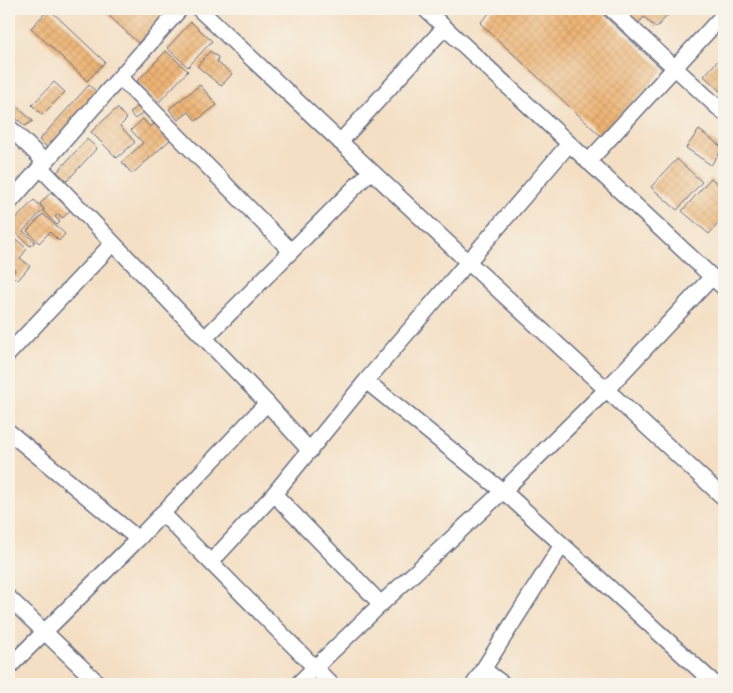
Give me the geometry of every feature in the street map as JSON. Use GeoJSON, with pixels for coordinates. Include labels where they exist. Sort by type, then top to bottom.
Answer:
{"type":"FeatureCollection","features":[{"type":"Feature","properties":{"kind":"street"},"geometry":{"type":"LineString","coordinates":[[9,203],[180,9]]}},
{"type":"Feature","properties":{"kind":"street"},"geometry":{"type":"LineString","coordinates":[[199,9],[467,261],[724,498]]}},
{"type":"Feature","properties":{"kind":"street"},"geometry":{"type":"LineString","coordinates":[[425,9],[724,288]]}},
{"type":"Feature","properties":{"kind":"street"},"geometry":{"type":"LineString","coordinates":[[611,9],[724,114]]}},
{"type":"Feature","properties":{"kind":"street"},"geometry":{"type":"LineString","coordinates":[[588,162],[724,14]]}},
{"type":"Feature","properties":{"kind":"street"},"geometry":{"type":"LineString","coordinates":[[340,142],[444,28]]}},
{"type":"Feature","properties":{"kind":"street"},"geometry":{"type":"LineString","coordinates":[[120,77],[291,251]]}},
{"type":"Feature","properties":{"kind":"street"},"geometry":{"type":"LineString","coordinates":[[9,127],[112,243],[267,403],[310,451]]}},
{"type":"Feature","properties":{"kind":"street"},"geometry":{"type":"LineString","coordinates":[[211,562],[274,494],[467,261],[569,144]]}},
{"type":"Feature","properties":{"kind":"street"},"geometry":{"type":"LineString","coordinates":[[204,338],[371,171]]}},
{"type":"Feature","properties":{"kind":"street"},"geometry":{"type":"LineString","coordinates":[[9,353],[112,243]]}},
{"type":"Feature","properties":{"kind":"street"},"geometry":{"type":"LineString","coordinates":[[298,684],[606,390],[712,277]]}},
{"type":"Feature","properties":{"kind":"street"},"geometry":{"type":"LineString","coordinates":[[366,382],[502,491],[715,684]]}},
{"type":"Feature","properties":{"kind":"street"},"geometry":{"type":"LineString","coordinates":[[9,667],[138,539],[267,403]]}},
{"type":"Feature","properties":{"kind":"street"},"geometry":{"type":"LineString","coordinates":[[9,432],[138,539]]}},
{"type":"Feature","properties":{"kind":"street"},"geometry":{"type":"LineString","coordinates":[[274,494],[381,604]]}},
{"type":"Feature","properties":{"kind":"street"},"geometry":{"type":"LineString","coordinates":[[162,513],[331,684]]}},
{"type":"Feature","properties":{"kind":"street"},"geometry":{"type":"LineString","coordinates":[[474,684],[562,545]]}},
{"type":"Feature","properties":{"kind":"street"},"geometry":{"type":"LineString","coordinates":[[9,598],[99,684]]}},
{"type":"Feature","properties":{"kind":"street"},"geometry":{"type":"LineString","coordinates":[[483,669],[503,684]]}},
{"type":"Feature","properties":{"kind":"building"},"geometry":{"type":"Polygon","coordinates":[[[49,9],[105,62],[87,81],[31,28],[49,9]]]}},
{"type":"Feature","properties":{"kind":"building"},"geometry":{"type":"Polygon","coordinates":[[[104,9],[170,9],[138,43],[104,9]]]}},
{"type":"Feature","properties":{"kind":"building"},"geometry":{"type":"Polygon","coordinates":[[[493,9],[597,9],[663,70],[602,137],[480,23],[493,9]]]}},
{"type":"Feature","properties":{"kind":"building"},"geometry":{"type":"Polygon","coordinates":[[[624,9],[673,9],[656,28],[644,17],[637,25],[622,11],[624,9]]]}},
{"type":"Feature","properties":{"kind":"building"},"geometry":{"type":"Polygon","coordinates":[[[191,22],[212,41],[188,67],[167,48],[191,22]]]}},
{"type":"Feature","properties":{"kind":"building"},"geometry":{"type":"Polygon","coordinates":[[[166,51],[188,71],[159,102],[137,81],[166,51]]]}},
{"type":"Feature","properties":{"kind":"building"},"geometry":{"type":"Polygon","coordinates":[[[210,51],[218,57],[217,62],[232,74],[221,86],[197,66],[210,51]]]}},
{"type":"Feature","properties":{"kind":"building"},"geometry":{"type":"Polygon","coordinates":[[[722,56],[724,58],[724,95],[704,76],[722,56]]]}},
{"type":"Feature","properties":{"kind":"building"},"geometry":{"type":"Polygon","coordinates":[[[54,82],[65,92],[42,115],[32,105],[54,82]]]}},
{"type":"Feature","properties":{"kind":"building"},"geometry":{"type":"Polygon","coordinates":[[[89,85],[99,94],[49,149],[39,140],[89,85]]]}},
{"type":"Feature","properties":{"kind":"building"},"geometry":{"type":"Polygon","coordinates":[[[200,85],[217,105],[196,121],[189,112],[178,120],[169,109],[200,85]]]}},
{"type":"Feature","properties":{"kind":"building"},"geometry":{"type":"Polygon","coordinates":[[[139,105],[144,112],[135,119],[130,113],[139,105]]]}},
{"type":"Feature","properties":{"kind":"building"},"geometry":{"type":"Polygon","coordinates":[[[16,106],[33,121],[25,126],[10,113],[16,106]]]}},
{"type":"Feature","properties":{"kind":"building"},"geometry":{"type":"Polygon","coordinates":[[[117,108],[127,119],[120,126],[135,142],[117,158],[91,132],[117,108]]]}},
{"type":"Feature","properties":{"kind":"building"},"geometry":{"type":"Polygon","coordinates":[[[143,119],[150,127],[155,123],[170,140],[132,174],[122,162],[143,143],[131,130],[143,119]]]}},
{"type":"Feature","properties":{"kind":"building"},"geometry":{"type":"Polygon","coordinates":[[[699,130],[723,148],[711,165],[686,148],[699,130]]]}},
{"type":"Feature","properties":{"kind":"building"},"geometry":{"type":"Polygon","coordinates":[[[87,139],[97,148],[67,181],[57,172],[87,139]]]}},
{"type":"Feature","properties":{"kind":"building"},"geometry":{"type":"Polygon","coordinates":[[[677,159],[702,182],[677,210],[651,187],[677,159]]]}},
{"type":"Feature","properties":{"kind":"building"},"geometry":{"type":"Polygon","coordinates":[[[711,178],[724,190],[724,217],[709,234],[682,211],[711,178]]]}},
{"type":"Feature","properties":{"kind":"building"},"geometry":{"type":"Polygon","coordinates":[[[9,180],[14,185],[9,191],[9,180]]]}},
{"type":"Feature","properties":{"kind":"building"},"geometry":{"type":"Polygon","coordinates":[[[51,192],[70,210],[63,218],[58,214],[55,217],[60,222],[57,225],[44,212],[40,204],[51,192]]]}},
{"type":"Feature","properties":{"kind":"building"},"geometry":{"type":"Polygon","coordinates":[[[34,200],[44,209],[23,231],[35,242],[30,246],[9,226],[34,200]]]}},
{"type":"Feature","properties":{"kind":"building"},"geometry":{"type":"Polygon","coordinates":[[[43,214],[65,234],[59,241],[50,232],[39,243],[27,231],[43,214]]]}},
{"type":"Feature","properties":{"kind":"building"},"geometry":{"type":"Polygon","coordinates":[[[17,240],[27,249],[20,258],[30,266],[18,280],[12,276],[15,270],[9,265],[9,250],[17,240]]]}}]}
